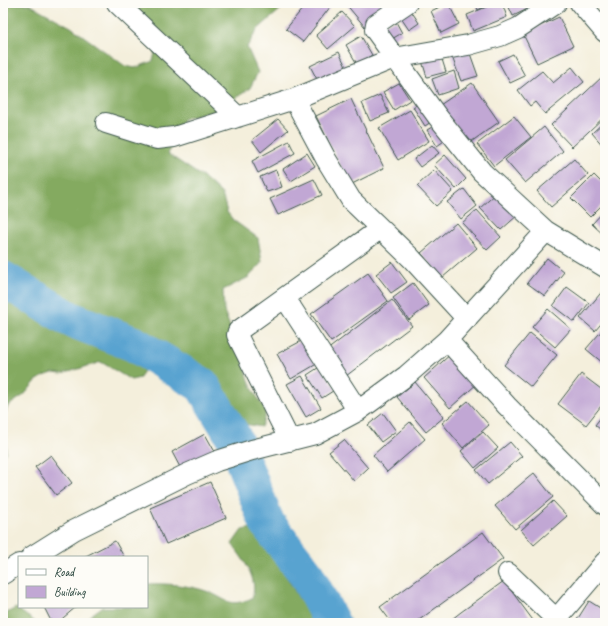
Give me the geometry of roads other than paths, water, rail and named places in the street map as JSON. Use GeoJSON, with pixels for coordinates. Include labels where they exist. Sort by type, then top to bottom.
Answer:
{"type":"FeatureCollection","features":[{"type":"Feature","properties":{"kind":"street"},"geometry":{"type":"LineString","coordinates":[[117,3],[238,117]]}},
{"type":"Feature","properties":{"kind":"street"},"geometry":{"type":"LineString","coordinates":[[407,3],[376,24],[374,28],[394,58],[437,116],[482,172],[546,231],[605,267]]}},
{"type":"Feature","properties":{"kind":"street"},"geometry":{"type":"LineString","coordinates":[[106,123],[157,139],[174,138],[294,99],[394,58],[468,45],[500,36],[518,28],[556,3]]}},
{"type":"Feature","properties":{"kind":"street"},"geometry":{"type":"LineString","coordinates":[[580,3],[605,32]]}},
{"type":"Feature","properties":{"kind":"street"},"geometry":{"type":"LineString","coordinates":[[294,99],[326,159],[351,200],[411,258],[468,319]]}},
{"type":"Feature","properties":{"kind":"street"},"geometry":{"type":"LineString","coordinates":[[290,441],[237,335],[241,329],[380,229]]}},
{"type":"Feature","properties":{"kind":"street"},"geometry":{"type":"LineString","coordinates":[[33,556],[74,530],[187,474],[218,461],[252,450],[315,434],[358,411],[406,376],[447,340],[468,319],[546,231]]}},
{"type":"Feature","properties":{"kind":"street"},"geometry":{"type":"LineString","coordinates":[[285,298],[358,411]]}},
{"type":"Feature","properties":{"kind":"street"},"geometry":{"type":"LineString","coordinates":[[447,340],[507,406],[605,506]]}},
{"type":"Feature","properties":{"kind":"street"},"geometry":{"type":"LineString","coordinates":[[508,573],[555,621],[605,562]]}},
{"type":"Feature","properties":{"kind":"street"},"geometry":{"type":"LineString","coordinates":[[3,574],[18,565]]}},
{"type":"Feature","properties":{"kind":"waterway"},"geometry":{"type":"LineString","coordinates":[[3,279],[70,319],[134,344],[202,385],[233,436],[267,523],[305,572],[332,623]]}}]}
